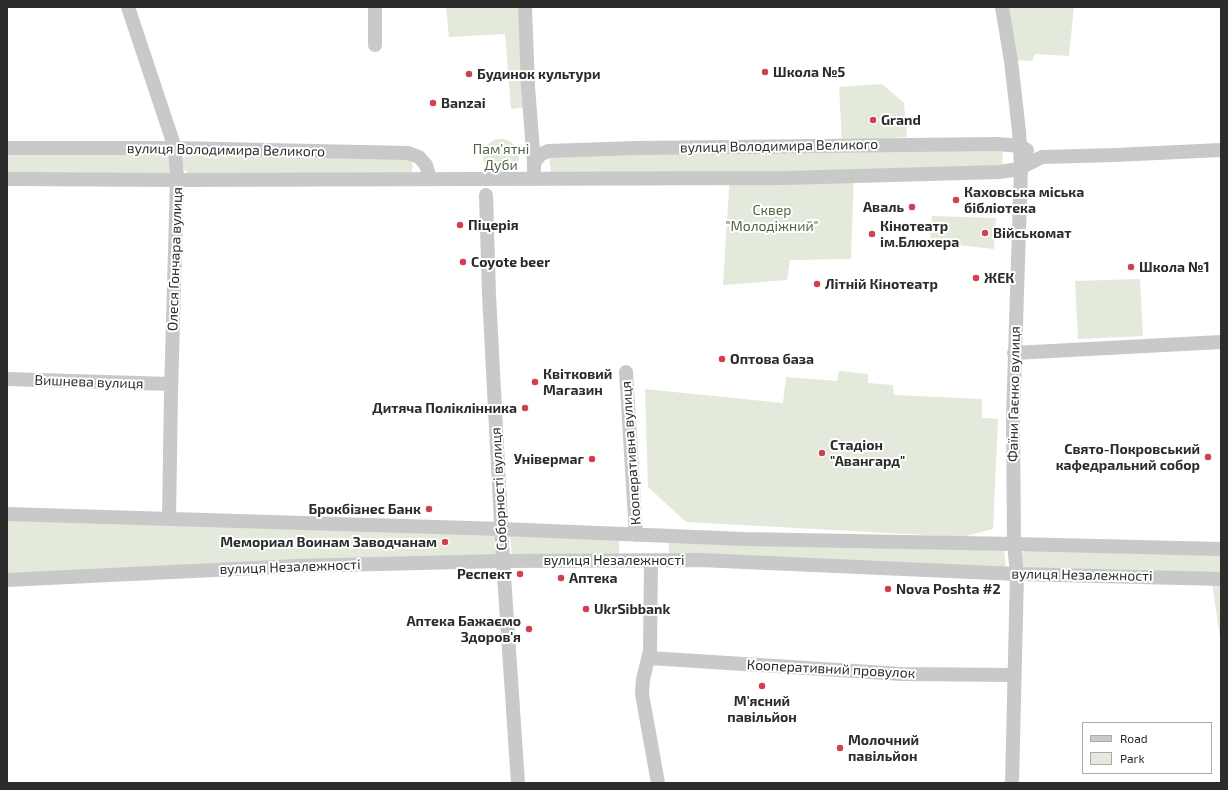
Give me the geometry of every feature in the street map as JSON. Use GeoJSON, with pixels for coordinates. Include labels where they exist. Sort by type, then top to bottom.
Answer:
{"type":"FeatureCollection","features":[{"type":"Feature","properties":{"kind":"street","name":"Олеся Гончара вулиця"},"geometry":{"type":"LineString","coordinates":[[128,7],[175,148],[178,180],[168,519]]}},
{"type":"Feature","properties":{"kind":"street"},"geometry":{"type":"LineString","coordinates":[[375,7],[375,45]]}},
{"type":"Feature","properties":{"kind":"street"},"geometry":{"type":"LineString","coordinates":[[525,7],[534,179]]}},
{"type":"Feature","properties":{"kind":"street","name":"Фаїни Гаєнко вулиця"},"geometry":{"type":"LineString","coordinates":[[1002,7],[1010,61],[1021,167],[1013,418],[1014,544],[1017,574],[1012,783]]}},
{"type":"Feature","properties":{"kind":"street","name":"вулиця Володимира Великого"},"geometry":{"type":"LineString","coordinates":[[534,163],[540,155],[548,151],[620,148],[990,144],[1020,146],[1042,157]]}},
{"type":"Feature","properties":{"kind":"street","name":"вулиця Володимира Великого"},"geometry":{"type":"LineString","coordinates":[[7,148],[175,148],[408,153],[419,157],[426,165],[430,178]]}},
{"type":"Feature","properties":{"kind":"street","name":"вулиця Володимира Великого"},"geometry":{"type":"LineString","coordinates":[[7,179],[178,180],[786,178],[1000,172],[1021,167],[1042,157],[1221,150]]}},
{"type":"Feature","properties":{"kind":"street","name":"Соборності вулиця"},"geometry":{"type":"LineString","coordinates":[[486,195],[489,295],[503,560],[518,783]]}},
{"type":"Feature","properties":{"kind":"street"},"geometry":{"type":"LineString","coordinates":[[1014,353],[1221,342]]}},
{"type":"Feature","properties":{"kind":"street","name":"Кооперативна вулиця"},"geometry":{"type":"LineString","coordinates":[[626,372],[636,535]]}},
{"type":"Feature","properties":{"kind":"street","name":"Вишнева вулиця"},"geometry":{"type":"LineString","coordinates":[[7,379],[171,384]]}},
{"type":"Feature","properties":{"kind":"street","name":"вулиця Незалежності"},"geometry":{"type":"LineString","coordinates":[[7,514],[502,529],[744,540],[1221,548]]}},
{"type":"Feature","properties":{"kind":"street","name":"вулиця Незалежності"},"geometry":{"type":"LineString","coordinates":[[7,580],[296,566],[503,560],[700,560],[1017,574],[1221,579]]}},
{"type":"Feature","properties":{"kind":"street"},"geometry":{"type":"LineString","coordinates":[[651,561],[649,658],[643,679],[642,694],[658,783]]}},
{"type":"Feature","properties":{"kind":"street","name":"Кооперативний провулок"},"geometry":{"type":"LineString","coordinates":[[649,658],[902,674],[1014,675]]}},
{"type":"Feature","properties":{"kind":"green space"},"geometry":{"type":"Polygon","coordinates":[[[446,7],[521,7],[526,107],[511,109],[505,34],[449,37],[446,7]]]}},
{"type":"Feature","properties":{"kind":"green space"},"geometry":{"type":"Polygon","coordinates":[[[1003,7],[1074,7],[1069,56],[1035,54],[1032,61],[1012,60],[1003,7]]]}},
{"type":"Feature","properties":{"kind":"green space","name":"Grand"},"geometry":{"type":"Polygon","coordinates":[[[882,84],[904,103],[907,137],[842,141],[839,87],[882,84]]]}},
{"type":"Feature","properties":{"kind":"green space","name":"Пам'ятні Дуби"},"geometry":{"type":"Polygon","coordinates":[[[505,139],[514,144],[518,150],[518,164],[514,170],[505,175],[497,175],[488,170],[484,164],[483,153],[488,144],[494,140],[505,139]]]}},
{"type":"Feature","properties":{"kind":"green space","name":"Сквер \"Молодіжний\""},"geometry":{"type":"Polygon","coordinates":[[[997,149],[1003,152],[1002,167],[854,172],[851,259],[790,260],[787,280],[723,285],[730,173],[551,174],[549,154],[997,149]]]}},
{"type":"Feature","properties":{"kind":"green space"},"geometry":{"type":"Polygon","coordinates":[[[188,153],[405,159],[411,161],[413,167],[411,173],[192,174],[188,173],[182,167],[183,159],[188,153]]]}},
{"type":"Feature","properties":{"kind":"green space"},"geometry":{"type":"Polygon","coordinates":[[[7,154],[162,154],[169,158],[169,172],[164,175],[7,174],[7,154]]]}},
{"type":"Feature","properties":{"kind":"green space"},"geometry":{"type":"Polygon","coordinates":[[[932,216],[996,218],[994,249],[930,242],[932,216]]]}},
{"type":"Feature","properties":{"kind":"green space"},"geometry":{"type":"Polygon","coordinates":[[[1140,279],[1143,336],[1078,339],[1075,281],[1140,279]]]}},
{"type":"Feature","properties":{"kind":"green space","name":"Стадіон \"Авангард\""},"geometry":{"type":"Polygon","coordinates":[[[839,371],[868,374],[868,383],[893,385],[894,395],[982,399],[982,418],[998,419],[993,529],[962,537],[686,522],[648,487],[645,389],[783,403],[786,377],[837,381],[839,371]]]}},
{"type":"Feature","properties":{"kind":"green space"},"geometry":{"type":"Polygon","coordinates":[[[7,520],[495,535],[496,555],[7,575],[7,520]]]}},
{"type":"Feature","properties":{"kind":"green space"},"geometry":{"type":"Polygon","coordinates":[[[510,536],[619,540],[619,555],[512,555],[510,536]]]}},
{"type":"Feature","properties":{"kind":"green space"},"geometry":{"type":"Polygon","coordinates":[[[669,538],[1004,548],[1006,568],[669,556],[669,538]]]}},
{"type":"Feature","properties":{"kind":"green space"},"geometry":{"type":"Polygon","coordinates":[[[1026,550],[1221,554],[1221,574],[1029,569],[1023,566],[1021,554],[1026,550]]]}},
{"type":"Feature","properties":{"kind":"green space"},"geometry":{"type":"Polygon","coordinates":[[[1212,583],[1221,583],[1221,644],[1212,583]]]}},
{"type":"Feature","properties":{"kind":"place","name":"Школа №5"},"geometry":{"type":"Point","coordinates":[765,72]}},
{"type":"Feature","properties":{"kind":"place","name":"Будинок культури"},"geometry":{"type":"Point","coordinates":[469,74]}},
{"type":"Feature","properties":{"kind":"place","name":"Banzai"},"geometry":{"type":"Point","coordinates":[433,103]}},
{"type":"Feature","properties":{"kind":"place","name":"Grand"},"geometry":{"type":"Point","coordinates":[873,120]}},
{"type":"Feature","properties":{"kind":"place","name":"Каховська міська бібліотека"},"geometry":{"type":"Point","coordinates":[956,200]}},
{"type":"Feature","properties":{"kind":"place","name":"Аваль"},"geometry":{"type":"Point","coordinates":[912,207]}},
{"type":"Feature","properties":{"kind":"place","name":"Піцерія"},"geometry":{"type":"Point","coordinates":[460,225]}},
{"type":"Feature","properties":{"kind":"place","name":"Військомат"},"geometry":{"type":"Point","coordinates":[985,233]}},
{"type":"Feature","properties":{"kind":"place","name":"Кінотеатр ім.Блюхера"},"geometry":{"type":"Point","coordinates":[872,234]}},
{"type":"Feature","properties":{"kind":"place","name":"Coyote beer"},"geometry":{"type":"Point","coordinates":[463,262]}},
{"type":"Feature","properties":{"kind":"place","name":"Школа №1"},"geometry":{"type":"Point","coordinates":[1131,267]}},
{"type":"Feature","properties":{"kind":"place","name":"ЖЕК"},"geometry":{"type":"Point","coordinates":[976,278]}},
{"type":"Feature","properties":{"kind":"place","name":"Літній Кінотеатр"},"geometry":{"type":"Point","coordinates":[817,284]}},
{"type":"Feature","properties":{"kind":"place","name":"Оптова база"},"geometry":{"type":"Point","coordinates":[722,359]}},
{"type":"Feature","properties":{"kind":"place","name":"Квітковий Магазин"},"geometry":{"type":"Point","coordinates":[535,382]}},
{"type":"Feature","properties":{"kind":"place","name":"Дитяча Поліклінника"},"geometry":{"type":"Point","coordinates":[525,408]}},
{"type":"Feature","properties":{"kind":"place","name":"Стадіон \"Авангард\""},"geometry":{"type":"Point","coordinates":[822,453]}},
{"type":"Feature","properties":{"kind":"place","name":"Свято-Покровський кафедральний собор"},"geometry":{"type":"Point","coordinates":[1208,457]}},
{"type":"Feature","properties":{"kind":"place","name":"Універмаг"},"geometry":{"type":"Point","coordinates":[592,459]}},
{"type":"Feature","properties":{"kind":"place","name":"Брокбізнес Банк"},"geometry":{"type":"Point","coordinates":[429,509]}},
{"type":"Feature","properties":{"kind":"place","name":"Мемориал Воинам Заводчанам"},"geometry":{"type":"Point","coordinates":[445,542]}},
{"type":"Feature","properties":{"kind":"place","name":"Респект"},"geometry":{"type":"Point","coordinates":[520,574]}},
{"type":"Feature","properties":{"kind":"place","name":"Аптека"},"geometry":{"type":"Point","coordinates":[561,578]}},
{"type":"Feature","properties":{"kind":"place","name":"Nova Poshta #2"},"geometry":{"type":"Point","coordinates":[888,589]}},
{"type":"Feature","properties":{"kind":"place","name":"UkrSibbank"},"geometry":{"type":"Point","coordinates":[586,609]}},
{"type":"Feature","properties":{"kind":"place","name":"Аптека Бажаємо Здоров'я"},"geometry":{"type":"Point","coordinates":[529,629]}},
{"type":"Feature","properties":{"kind":"place","name":"М'ясний павільйон"},"geometry":{"type":"Point","coordinates":[762,686]}},
{"type":"Feature","properties":{"kind":"place","name":"Молочний павільйон"},"geometry":{"type":"Point","coordinates":[840,748]}}]}
